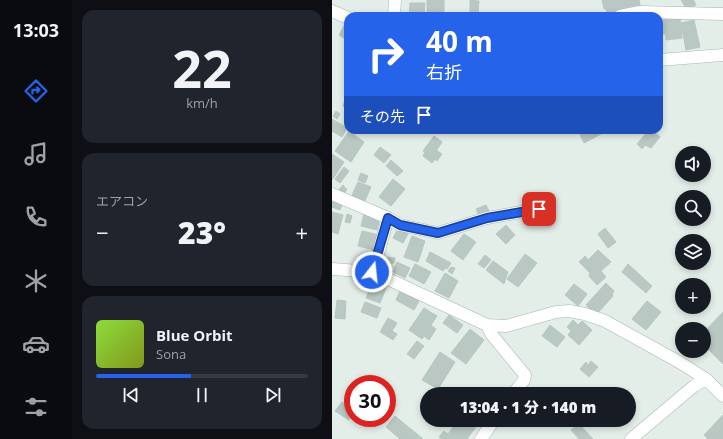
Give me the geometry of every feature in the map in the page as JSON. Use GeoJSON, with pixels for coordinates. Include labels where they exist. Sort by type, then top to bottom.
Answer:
{"type":"FeatureCollection","features":[{"type":"Feature","properties":{"kind":"street"},"geometry":{"type":"LineString","coordinates":[[394,12],[396,0]]}},
{"type":"Feature","properties":{"kind":"street"},"geometry":{"type":"LineString","coordinates":[[332,11],[344,16]]}},
{"type":"Feature","properties":{"kind":"street"},"geometry":{"type":"LineString","coordinates":[[663,13],[723,14]]}},
{"type":"Feature","properties":{"kind":"street"},"geometry":{"type":"LineString","coordinates":[[663,60],[723,55]]}},
{"type":"Feature","properties":{"kind":"street"},"geometry":{"type":"LineString","coordinates":[[332,194],[388,218],[400,225],[438,233],[487,218],[539,209]]}},
{"type":"Feature","properties":{"kind":"street"},"geometry":{"type":"LineString","coordinates":[[372,272],[388,218]]}},
{"type":"Feature","properties":{"kind":"street"},"geometry":{"type":"LineString","coordinates":[[332,269],[372,272],[487,325],[506,326],[556,312],[569,311],[585,314],[605,321],[679,362],[706,379],[723,396]]}},
{"type":"Feature","properties":{"kind":"street"},"geometry":{"type":"LineString","coordinates":[[487,325],[492,336],[525,375],[524,380],[519,387]]}},
{"type":"Feature","properties":{"kind":"street"},"geometry":{"type":"LineString","coordinates":[[630,439],[694,386],[706,379]]}},
{"type":"Feature","properties":{"kind":"street"},"geometry":{"type":"LineString","coordinates":[[481,439],[489,427]]}},
{"type":"Feature","properties":{"kind":"building"},"geometry":{"type":"Polygon","coordinates":[[[427,0],[444,0],[444,12],[427,12],[427,0]]]}},
{"type":"Feature","properties":{"kind":"building"},"geometry":{"type":"Polygon","coordinates":[[[470,0],[479,1],[478,12],[470,12],[470,0]]]}},
{"type":"Feature","properties":{"kind":"building"},"geometry":{"type":"Polygon","coordinates":[[[602,0],[639,0],[641,10],[630,12],[607,12],[606,9],[604,9],[602,0]]]}},
{"type":"Feature","properties":{"kind":"building"},"geometry":{"type":"Polygon","coordinates":[[[681,0],[693,0],[694,1],[684,5],[681,0]]]}},
{"type":"Feature","properties":{"kind":"building"},"geometry":{"type":"Polygon","coordinates":[[[694,1],[696,5],[686,10],[684,6],[694,1]]]}},
{"type":"Feature","properties":{"kind":"building"},"geometry":{"type":"Polygon","coordinates":[[[410,3],[425,3],[424,12],[409,12],[410,3]]]}},
{"type":"Feature","properties":{"kind":"building"},"geometry":{"type":"Polygon","coordinates":[[[680,17],[682,38],[666,40],[666,34],[663,34],[663,19],[680,17]]]}},
{"type":"Feature","properties":{"kind":"building"},"geometry":{"type":"Polygon","coordinates":[[[694,20],[700,47],[686,50],[681,23],[694,20]]]}},
{"type":"Feature","properties":{"kind":"building"},"geometry":{"type":"Polygon","coordinates":[[[344,26],[344,38],[339,35],[344,26]]]}},
{"type":"Feature","properties":{"kind":"building"},"geometry":{"type":"Polygon","coordinates":[[[336,111],[340,114],[337,119],[333,116],[336,111]]]}},
{"type":"Feature","properties":{"kind":"building"},"geometry":{"type":"Polygon","coordinates":[[[332,119],[344,126],[344,133],[342,137],[332,131],[332,119]]]}},
{"type":"Feature","properties":{"kind":"building"},"geometry":{"type":"Polygon","coordinates":[[[347,134],[353,134],[364,142],[351,162],[335,151],[347,134]]]}},
{"type":"Feature","properties":{"kind":"building"},"geometry":{"type":"Polygon","coordinates":[[[580,134],[601,134],[584,143],[580,134]]]}},
{"type":"Feature","properties":{"kind":"building"},"geometry":{"type":"Polygon","coordinates":[[[646,134],[657,134],[660,137],[651,148],[645,145],[642,149],[637,144],[646,134]]]}},
{"type":"Feature","properties":{"kind":"building"},"geometry":{"type":"Polygon","coordinates":[[[434,136],[442,142],[432,157],[423,151],[434,136]]]}},
{"type":"Feature","properties":{"kind":"building"},"geometry":{"type":"Polygon","coordinates":[[[380,147],[391,155],[384,163],[374,155],[380,147]]]}},
{"type":"Feature","properties":{"kind":"building"},"geometry":{"type":"Polygon","coordinates":[[[436,150],[442,154],[437,161],[432,157],[436,150]]]}},
{"type":"Feature","properties":{"kind":"building"},"geometry":{"type":"Polygon","coordinates":[[[425,152],[435,159],[432,163],[423,156],[425,152]]]}},
{"type":"Feature","properties":{"kind":"building"},"geometry":{"type":"Polygon","coordinates":[[[332,154],[344,162],[332,180],[332,154]]]}},
{"type":"Feature","properties":{"kind":"building"},"geometry":{"type":"Polygon","coordinates":[[[391,160],[403,171],[397,176],[386,166],[391,160]]]}},
{"type":"Feature","properties":{"kind":"building"},"geometry":{"type":"Polygon","coordinates":[[[344,167],[349,171],[340,183],[335,179],[344,167]]]}},
{"type":"Feature","properties":{"kind":"building"},"geometry":{"type":"Polygon","coordinates":[[[361,173],[368,176],[365,183],[358,180],[361,173]]]}},
{"type":"Feature","properties":{"kind":"building"},"geometry":{"type":"Polygon","coordinates":[[[393,179],[405,189],[391,206],[379,197],[393,179]]]}},
{"type":"Feature","properties":{"kind":"building"},"geometry":{"type":"Polygon","coordinates":[[[358,182],[371,187],[363,205],[350,200],[358,182]]]}},
{"type":"Feature","properties":{"kind":"building"},"geometry":{"type":"Polygon","coordinates":[[[343,185],[347,190],[342,195],[338,191],[343,185]]]}},
{"type":"Feature","properties":{"kind":"building"},"geometry":{"type":"Polygon","coordinates":[[[332,201],[342,205],[340,210],[332,207],[332,201]]]}},
{"type":"Feature","properties":{"kind":"building"},"geometry":{"type":"Polygon","coordinates":[[[486,205],[489,211],[479,216],[476,209],[486,205]]]}},
{"type":"Feature","properties":{"kind":"building"},"geometry":{"type":"Polygon","coordinates":[[[332,212],[343,215],[340,226],[332,223],[332,212]]]}},
{"type":"Feature","properties":{"kind":"building"},"geometry":{"type":"Polygon","coordinates":[[[364,213],[380,217],[377,230],[361,226],[364,213]]]}},
{"type":"Feature","properties":{"kind":"building"},"geometry":{"type":"Polygon","coordinates":[[[347,214],[352,216],[350,223],[345,222],[347,214]]]}},
{"type":"Feature","properties":{"kind":"building"},"geometry":{"type":"Polygon","coordinates":[[[332,223],[340,226],[338,234],[332,232],[332,223]]]}},
{"type":"Feature","properties":{"kind":"building"},"geometry":{"type":"Polygon","coordinates":[[[400,225],[410,230],[403,243],[393,238],[400,225]]]}},
{"type":"Feature","properties":{"kind":"building"},"geometry":{"type":"Polygon","coordinates":[[[506,225],[515,235],[506,244],[496,234],[506,225]]]}},
{"type":"Feature","properties":{"kind":"building"},"geometry":{"type":"Polygon","coordinates":[[[605,228],[616,242],[608,248],[598,234],[605,228]]]}},
{"type":"Feature","properties":{"kind":"building"},"geometry":{"type":"Polygon","coordinates":[[[362,231],[379,235],[375,250],[358,246],[362,231]]]}},
{"type":"Feature","properties":{"kind":"building"},"geometry":{"type":"Polygon","coordinates":[[[464,234],[476,242],[463,260],[451,251],[464,234]]]}},
{"type":"Feature","properties":{"kind":"building"},"geometry":{"type":"Polygon","coordinates":[[[412,236],[425,241],[418,262],[404,257],[412,236]]]}},
{"type":"Feature","properties":{"kind":"building"},"geometry":{"type":"Polygon","coordinates":[[[598,250],[611,262],[601,271],[606,277],[597,285],[589,276],[590,273],[579,262],[585,256],[588,260],[598,250]]]}},
{"type":"Feature","properties":{"kind":"building"},"geometry":{"type":"Polygon","coordinates":[[[430,252],[451,263],[447,269],[445,268],[443,271],[426,261],[430,252]]]}},
{"type":"Feature","properties":{"kind":"building"},"geometry":{"type":"Polygon","coordinates":[[[525,254],[537,263],[518,287],[507,279],[525,254]]]}},
{"type":"Feature","properties":{"kind":"building"},"geometry":{"type":"Polygon","coordinates":[[[485,255],[491,260],[484,268],[478,264],[485,255]]]}},
{"type":"Feature","properties":{"kind":"building"},"geometry":{"type":"Polygon","coordinates":[[[387,257],[395,258],[394,263],[386,263],[387,257]]]}},
{"type":"Feature","properties":{"kind":"building"},"geometry":{"type":"Polygon","coordinates":[[[493,261],[508,272],[504,284],[486,270],[493,261]]]}},
{"type":"Feature","properties":{"kind":"building"},"geometry":{"type":"Polygon","coordinates":[[[397,262],[410,268],[405,278],[393,272],[397,262]]]}},
{"type":"Feature","properties":{"kind":"building"},"geometry":{"type":"Polygon","coordinates":[[[415,264],[431,272],[424,284],[409,276],[415,264]]]}},
{"type":"Feature","properties":{"kind":"building"},"geometry":{"type":"Polygon","coordinates":[[[628,264],[652,286],[646,293],[622,272],[628,264]]]}},
{"type":"Feature","properties":{"kind":"building"},"geometry":{"type":"Polygon","coordinates":[[[451,267],[455,268],[452,274],[448,271],[451,267]]]}},
{"type":"Feature","properties":{"kind":"building"},"geometry":{"type":"Polygon","coordinates":[[[445,273],[458,281],[449,298],[435,291],[445,273]]]}},
{"type":"Feature","properties":{"kind":"building"},"geometry":{"type":"Polygon","coordinates":[[[367,274],[375,277],[371,287],[363,284],[367,274]]]}},
{"type":"Feature","properties":{"kind":"building"},"geometry":{"type":"Polygon","coordinates":[[[373,281],[387,286],[380,303],[366,298],[373,281]]]}},
{"type":"Feature","properties":{"kind":"building"},"geometry":{"type":"Polygon","coordinates":[[[606,283],[614,291],[612,294],[613,296],[596,315],[586,305],[606,283]]]}},
{"type":"Feature","properties":{"kind":"building"},"geometry":{"type":"Polygon","coordinates":[[[574,284],[587,294],[578,306],[565,295],[574,284]]]}},
{"type":"Feature","properties":{"kind":"building"},"geometry":{"type":"Polygon","coordinates":[[[400,291],[419,301],[414,310],[396,300],[400,291]]]}},
{"type":"Feature","properties":{"kind":"building"},"geometry":{"type":"Polygon","coordinates":[[[337,300],[346,301],[345,319],[335,318],[337,300]]]}},
{"type":"Feature","properties":{"kind":"building"},"geometry":{"type":"Polygon","coordinates":[[[647,301],[661,312],[646,330],[632,319],[647,301]]]}},
{"type":"Feature","properties":{"kind":"building"},"geometry":{"type":"Polygon","coordinates":[[[365,302],[381,308],[377,318],[361,312],[365,302]]]}},
{"type":"Feature","properties":{"kind":"building"},"geometry":{"type":"Polygon","coordinates":[[[424,308],[437,316],[431,325],[436,329],[429,340],[424,336],[422,339],[409,330],[424,308]]]}},
{"type":"Feature","properties":{"kind":"building"},"geometry":{"type":"Polygon","coordinates":[[[723,312],[723,364],[711,352],[711,325],[723,312]]]}},
{"type":"Feature","properties":{"kind":"building"},"geometry":{"type":"Polygon","coordinates":[[[449,315],[463,325],[457,333],[443,323],[449,315]]]}},
{"type":"Feature","properties":{"kind":"building"},"geometry":{"type":"Polygon","coordinates":[[[388,318],[397,323],[392,331],[397,334],[393,340],[380,332],[388,318]]]}},
{"type":"Feature","properties":{"kind":"building"},"geometry":{"type":"Polygon","coordinates":[[[573,320],[578,325],[582,321],[592,330],[579,345],[568,335],[571,331],[567,327],[573,320]]]}},
{"type":"Feature","properties":{"kind":"building"},"geometry":{"type":"Polygon","coordinates":[[[550,325],[565,337],[557,347],[542,336],[550,325]]]}},
{"type":"Feature","properties":{"kind":"building"},"geometry":{"type":"Polygon","coordinates":[[[470,329],[484,340],[466,364],[451,353],[470,329]]]}},
{"type":"Feature","properties":{"kind":"building"},"geometry":{"type":"Polygon","coordinates":[[[417,341],[424,346],[414,359],[407,354],[417,341]]]}},
{"type":"Feature","properties":{"kind":"building"},"geometry":{"type":"Polygon","coordinates":[[[440,352],[455,362],[439,387],[434,387],[422,380],[440,352]]]}},
{"type":"Feature","properties":{"kind":"building"},"geometry":{"type":"Polygon","coordinates":[[[591,361],[598,367],[589,377],[580,369],[586,362],[588,365],[591,361]]]}},
{"type":"Feature","properties":{"kind":"building"},"geometry":{"type":"Polygon","coordinates":[[[342,402],[344,403],[344,417],[335,411],[342,402]]]}},
{"type":"Feature","properties":{"kind":"building"},"geometry":{"type":"Polygon","coordinates":[[[723,415],[723,439],[708,439],[704,435],[723,415]]]}},
{"type":"Feature","properties":{"kind":"building"},"geometry":{"type":"Polygon","coordinates":[[[396,417],[423,439],[400,439],[386,427],[396,427],[396,417]]]}},
{"type":"Feature","properties":{"kind":"building"},"geometry":{"type":"Polygon","coordinates":[[[453,427],[476,427],[467,439],[442,439],[439,437],[444,431],[448,434],[453,427]]]}},
{"type":"Feature","properties":{"kind":"building"},"geometry":{"type":"Polygon","coordinates":[[[575,427],[582,427],[593,439],[579,439],[571,430],[575,427]]]}},
{"type":"Feature","properties":{"kind":"route"},"geometry":{"type":"LineString","coordinates":[[372,272],[388,218],[400,225],[438,233],[487,218],[539,209]]}}]}
